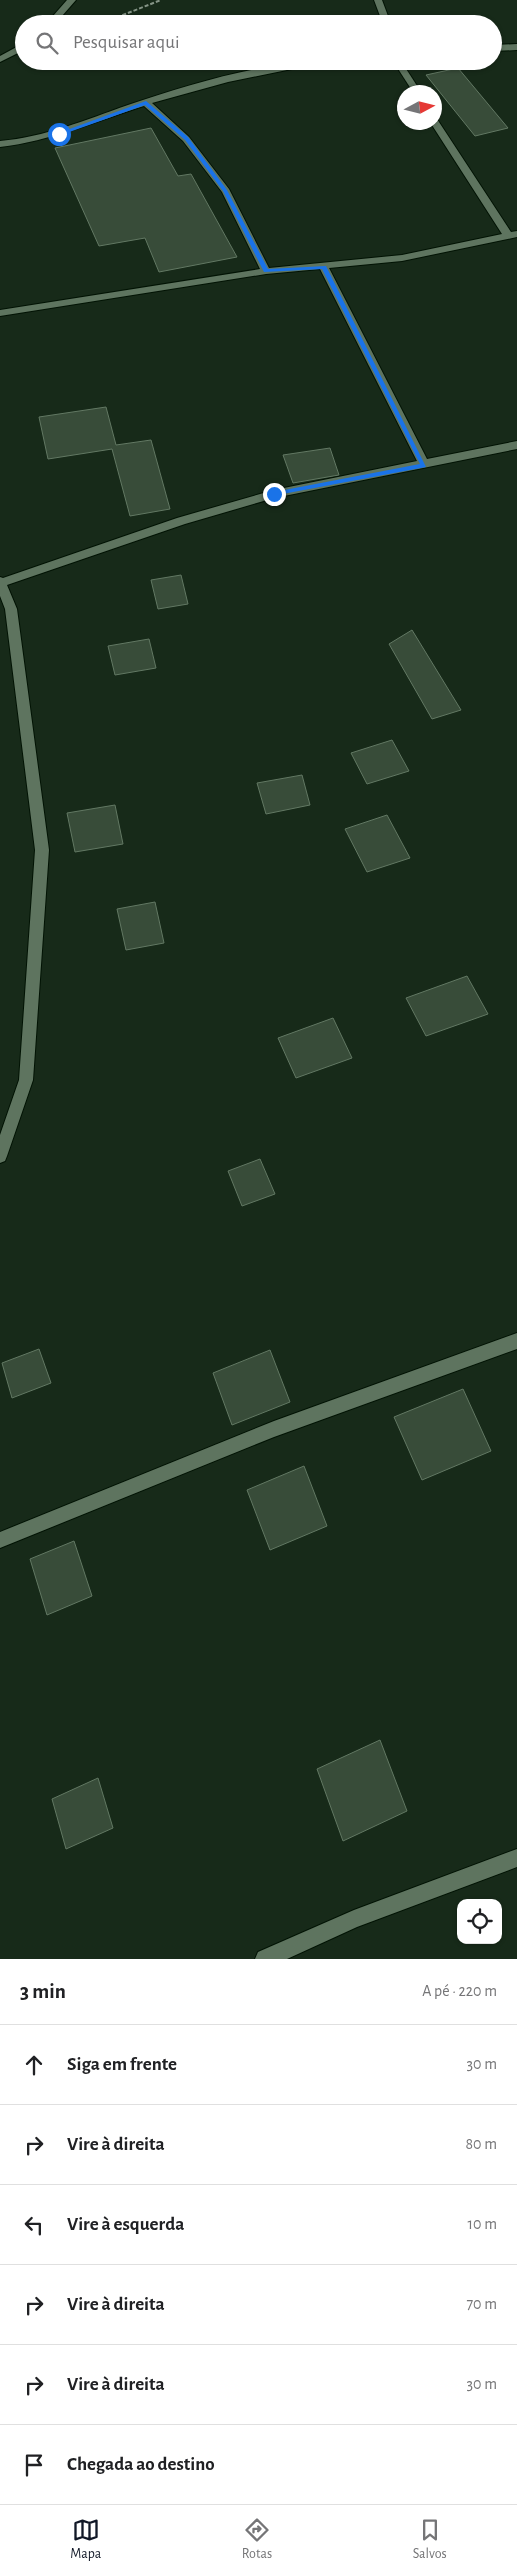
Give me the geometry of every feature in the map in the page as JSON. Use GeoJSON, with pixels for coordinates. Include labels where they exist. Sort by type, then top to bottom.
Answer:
{"type":"FeatureCollection","features":[{"type":"Feature","properties":{"kind":"street"},"geometry":{"type":"LineString","coordinates":[[58,15],[72,0]]}},
{"type":"Feature","properties":{"kind":"street"},"geometry":{"type":"LineString","coordinates":[[378,0],[384,15]]}},
{"type":"Feature","properties":{"kind":"street"},"geometry":{"type":"LineString","coordinates":[[502,48],[517,47]]}},
{"type":"Feature","properties":{"kind":"street"},"geometry":{"type":"LineString","coordinates":[[0,59],[15,51]]}},
{"type":"Feature","properties":{"kind":"street"},"geometry":{"type":"LineString","coordinates":[[0,144],[23,142],[59,134],[146,103],[207,84],[280,70]]}},
{"type":"Feature","properties":{"kind":"street"},"geometry":{"type":"LineString","coordinates":[[403,70],[412,85]]}},
{"type":"Feature","properties":{"kind":"street"},"geometry":{"type":"LineString","coordinates":[[146,103],[186,139],[226,191],[266,271]]}},
{"type":"Feature","properties":{"kind":"street"},"geometry":{"type":"LineString","coordinates":[[0,313],[266,271],[324,267],[402,258],[513,236],[440,130]]}},
{"type":"Feature","properties":{"kind":"street"},"geometry":{"type":"LineString","coordinates":[[324,267],[424,465]]}},
{"type":"Feature","properties":{"kind":"street"},"geometry":{"type":"LineString","coordinates":[[0,1156],[26,1080],[42,850],[11,609],[0,582],[181,520],[256,500],[517,444]]}},
{"type":"Feature","properties":{"kind":"street"},"geometry":{"type":"LineString","coordinates":[[0,1540],[274,1429],[517,1341]]}},
{"type":"Feature","properties":{"kind":"street"},"geometry":{"type":"LineString","coordinates":[[265,1959],[354,1918],[517,1858]]}},
{"type":"Feature","properties":{"kind":"path"},"geometry":{"type":"LineString","coordinates":[[123,15],[161,0]]}},
{"type":"Feature","properties":{"kind":"building"},"geometry":{"type":"Polygon","coordinates":[[[449,70],[460,70],[508,128],[475,136],[442,95],[442,85],[434,85],[426,75],[449,70]]]}},
{"type":"Feature","properties":{"kind":"building"},"geometry":{"type":"Polygon","coordinates":[[[151,128],[178,176],[191,174],[237,257],[159,272],[145,238],[99,246],[55,148],[151,128]]]}},
{"type":"Feature","properties":{"kind":"building"},"geometry":{"type":"Polygon","coordinates":[[[106,407],[116,445],[151,440],[170,509],[130,516],[112,449],[48,459],[39,417],[106,407]]]}},
{"type":"Feature","properties":{"kind":"building"},"geometry":{"type":"Polygon","coordinates":[[[330,448],[339,475],[293,483],[283,455],[330,448]]]}},
{"type":"Feature","properties":{"kind":"building"},"geometry":{"type":"Polygon","coordinates":[[[181,575],[188,604],[158,609],[151,580],[181,575]]]}},
{"type":"Feature","properties":{"kind":"building"},"geometry":{"type":"Polygon","coordinates":[[[412,630],[461,710],[432,719],[389,644],[412,630]]]}},
{"type":"Feature","properties":{"kind":"building"},"geometry":{"type":"Polygon","coordinates":[[[149,639],[156,668],[115,675],[108,646],[149,639]]]}},
{"type":"Feature","properties":{"kind":"building"},"geometry":{"type":"Polygon","coordinates":[[[392,740],[409,771],[367,784],[351,753],[392,740]]]}},
{"type":"Feature","properties":{"kind":"building"},"geometry":{"type":"Polygon","coordinates":[[[302,775],[310,805],[266,814],[257,783],[302,775]]]}},
{"type":"Feature","properties":{"kind":"building"},"geometry":{"type":"Polygon","coordinates":[[[115,805],[123,844],[75,852],[67,813],[115,805]]]}},
{"type":"Feature","properties":{"kind":"building"},"geometry":{"type":"Polygon","coordinates":[[[387,815],[410,858],[367,872],[345,829],[387,815]]]}},
{"type":"Feature","properties":{"kind":"building"},"geometry":{"type":"Polygon","coordinates":[[[155,902],[164,943],[126,950],[117,909],[155,902]]]}},
{"type":"Feature","properties":{"kind":"building"},"geometry":{"type":"Polygon","coordinates":[[[467,976],[488,1014],[426,1036],[406,998],[467,976]]]}},
{"type":"Feature","properties":{"kind":"building"},"geometry":{"type":"Polygon","coordinates":[[[333,1018],[352,1058],[296,1078],[278,1038],[333,1018]]]}},
{"type":"Feature","properties":{"kind":"building"},"geometry":{"type":"Polygon","coordinates":[[[260,1159],[275,1194],[242,1206],[228,1171],[260,1159]]]}},
{"type":"Feature","properties":{"kind":"building"},"geometry":{"type":"Polygon","coordinates":[[[39,1349],[51,1383],[12,1398],[2,1363],[39,1349]]]}},
{"type":"Feature","properties":{"kind":"building"},"geometry":{"type":"Polygon","coordinates":[[[270,1350],[290,1402],[232,1425],[213,1373],[270,1350]]]}},
{"type":"Feature","properties":{"kind":"building"},"geometry":{"type":"Polygon","coordinates":[[[463,1389],[491,1451],[422,1480],[394,1417],[463,1389]]]}},
{"type":"Feature","properties":{"kind":"building"},"geometry":{"type":"Polygon","coordinates":[[[304,1466],[327,1526],[270,1550],[247,1490],[304,1466]]]}},
{"type":"Feature","properties":{"kind":"building"},"geometry":{"type":"Polygon","coordinates":[[[74,1541],[92,1596],[47,1615],[30,1559],[74,1541]]]}},
{"type":"Feature","properties":{"kind":"building"},"geometry":{"type":"Polygon","coordinates":[[[380,1740],[407,1811],[343,1841],[317,1769],[380,1740]]]}},
{"type":"Feature","properties":{"kind":"building"},"geometry":{"type":"Polygon","coordinates":[[[98,1778],[113,1828],[66,1849],[52,1799],[98,1778]]]}},
{"type":"Feature","properties":{"kind":"route"},"geometry":{"type":"LineString","coordinates":[[59,134],[146,103],[186,139],[226,191],[266,271],[324,267],[424,465],[274,494]]}}]}
